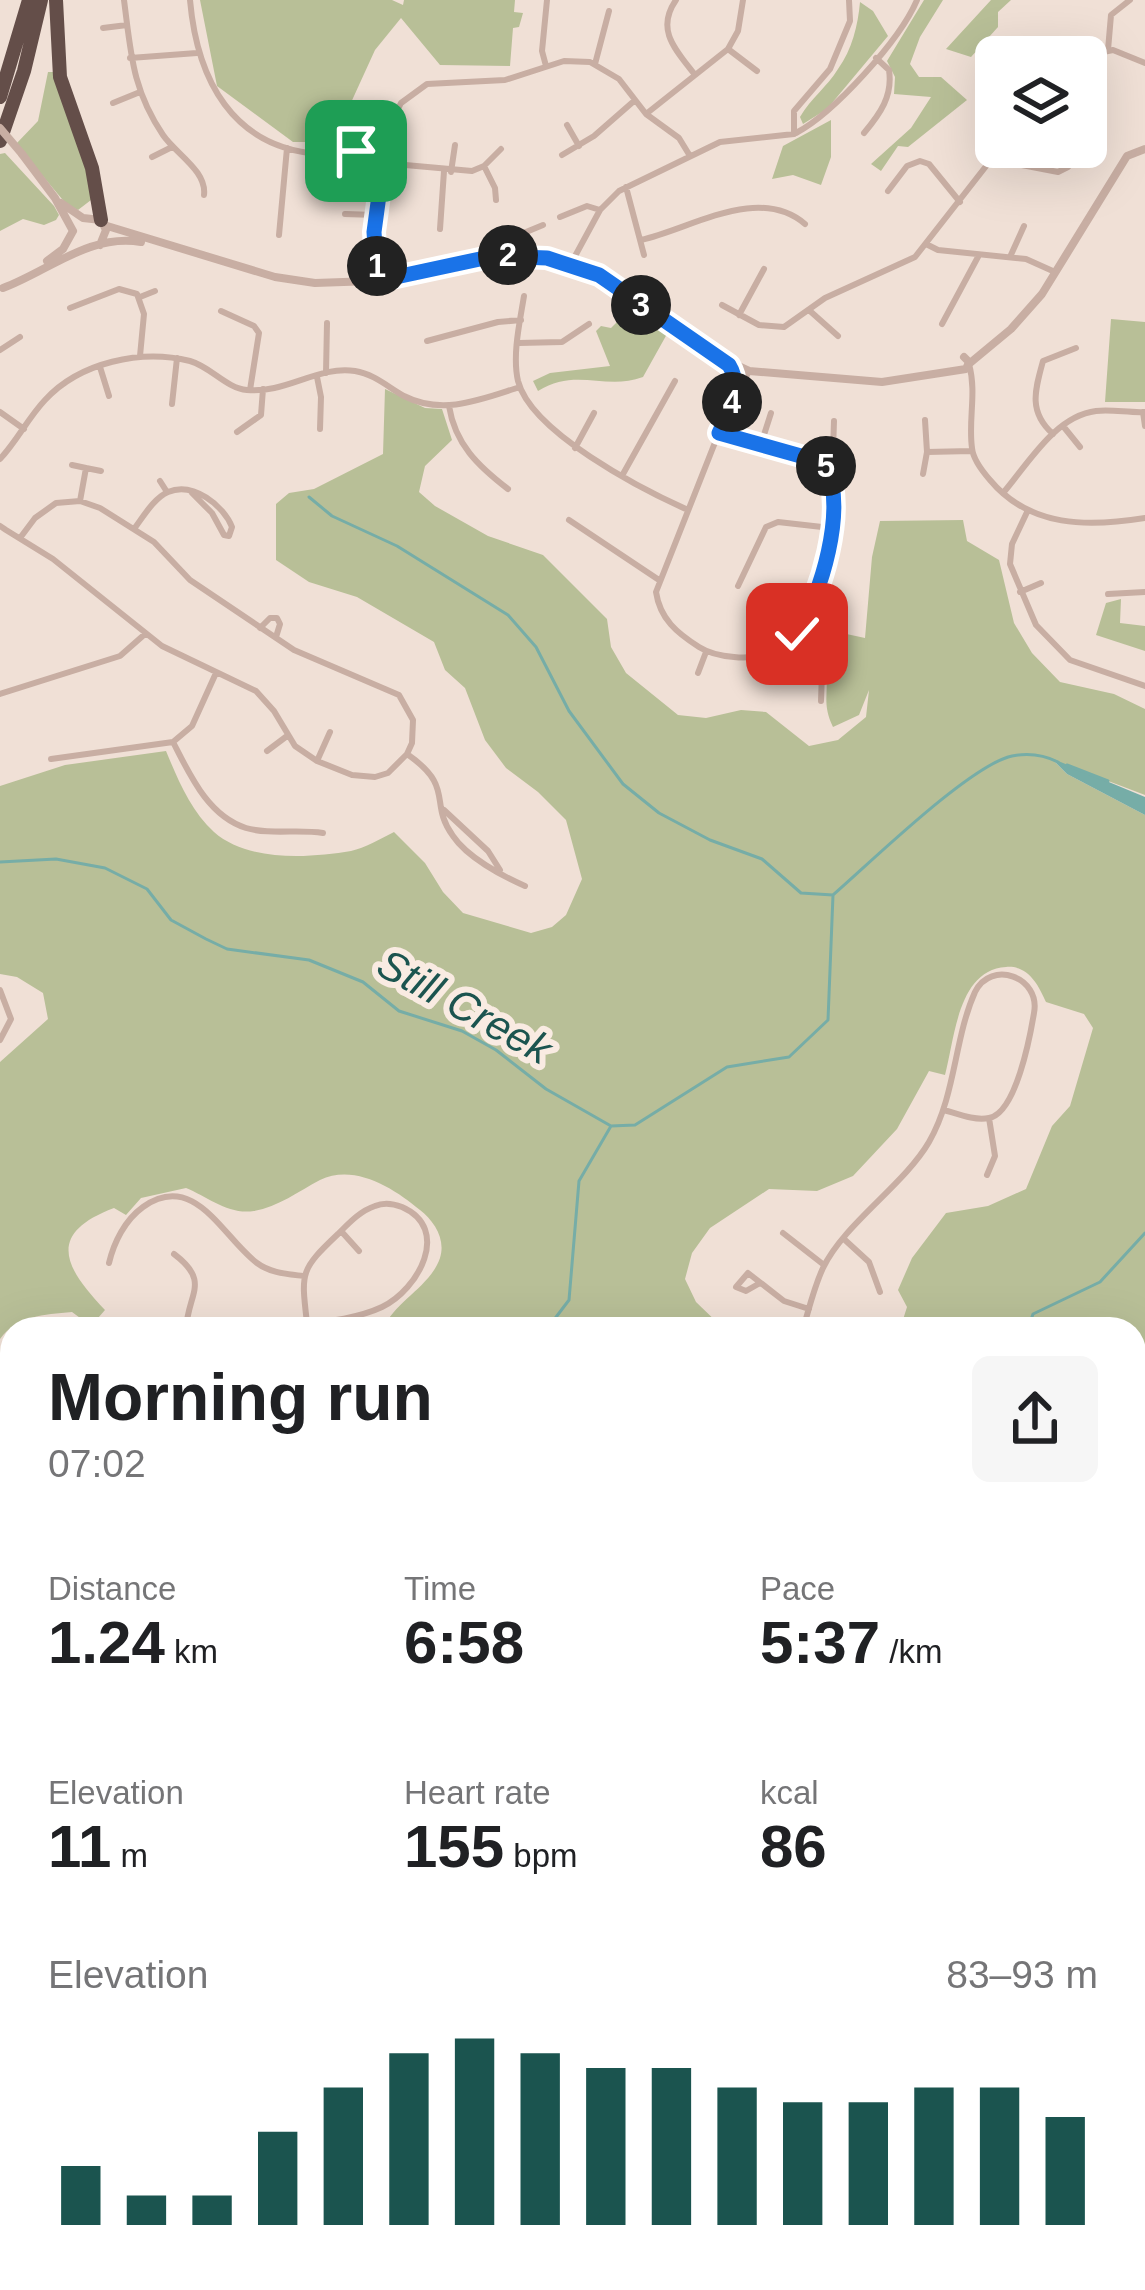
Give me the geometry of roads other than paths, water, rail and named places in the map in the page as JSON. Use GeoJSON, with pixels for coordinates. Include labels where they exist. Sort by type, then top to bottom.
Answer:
{"type":"FeatureCollection","features":[{"type":"Feature","properties":{"kind":"highway"},"geometry":{"type":"LineString","coordinates":[[0,97],[35,0]]}},
{"type":"Feature","properties":{"kind":"highway"},"geometry":{"type":"LineString","coordinates":[[0,133],[20,87],[35,0]]}},
{"type":"Feature","properties":{"kind":"highway"},"geometry":{"type":"LineString","coordinates":[[56,0],[59,76],[92,168],[102,223]]}},
{"type":"Feature","properties":{"kind":"highway"},"geometry":{"type":"LineString","coordinates":[[0,85],[9,68]]}},
{"type":"Feature","properties":{"kind":"street"},"geometry":{"type":"LineString","coordinates":[[124,0],[130,58],[140,92],[172,147],[202,178],[204,195]]}},
{"type":"Feature","properties":{"kind":"street"},"geometry":{"type":"LineString","coordinates":[[190,0],[197,53],[209,82],[232,114],[287,148],[319,154],[385,151]]}},
{"type":"Feature","properties":{"kind":"street"},"geometry":{"type":"LineString","coordinates":[[546,67],[542,47],[547,0]]}},
{"type":"Feature","properties":{"kind":"street"},"geometry":{"type":"LineString","coordinates":[[676,0],[667,19],[667,34],[696,75]]}},
{"type":"Feature","properties":{"kind":"street"},"geometry":{"type":"LineString","coordinates":[[646,114],[728,49],[738,31],[743,0]]}},
{"type":"Feature","properties":{"kind":"street"},"geometry":{"type":"LineString","coordinates":[[794,134],[794,111],[827,74],[843,40],[851,15],[849,0]]}},
{"type":"Feature","properties":{"kind":"street"},"geometry":{"type":"LineString","coordinates":[[576,263],[600,210],[626,187],[724,141],[782,140],[827,113],[907,20],[917,0]]}},
{"type":"Feature","properties":{"kind":"street"},"geometry":{"type":"LineString","coordinates":[[1130,0],[1111,15],[1108,50],[1145,63]]}},
{"type":"Feature","properties":{"kind":"street"},"geometry":{"type":"LineString","coordinates":[[595,64],[609,11]]}},
{"type":"Feature","properties":{"kind":"street"},"geometry":{"type":"LineString","coordinates":[[103,28],[127,26]]}},
{"type":"Feature","properties":{"kind":"street"},"geometry":{"type":"LineString","coordinates":[[728,49],[757,71]]}},
{"type":"Feature","properties":{"kind":"street"},"geometry":{"type":"LineString","coordinates":[[130,58],[197,53]]}},
{"type":"Feature","properties":{"kind":"street"},"geometry":{"type":"LineString","coordinates":[[864,133],[889,93],[889,70],[876,58]]}},
{"type":"Feature","properties":{"kind":"street"},"geometry":{"type":"LineString","coordinates":[[377,279],[376,215],[385,151],[395,111],[420,87],[444,80],[517,78],[569,60],[595,64],[619,79],[646,114],[679,138],[690,156]]}},
{"type":"Feature","properties":{"kind":"street"},"geometry":{"type":"LineString","coordinates":[[113,103],[140,92]]}},
{"type":"Feature","properties":{"kind":"street"},"geometry":{"type":"LineString","coordinates":[[562,155],[634,101]]}},
{"type":"Feature","properties":{"kind":"street"},"geometry":{"type":"LineString","coordinates":[[567,125],[579,146]]}},
{"type":"Feature","properties":{"kind":"street"},"geometry":{"type":"LineString","coordinates":[[0,133],[55,198],[80,246],[96,247]]}},
{"type":"Feature","properties":{"kind":"street"},"geometry":{"type":"LineString","coordinates":[[440,229],[454,145]]}},
{"type":"Feature","properties":{"kind":"street"},"geometry":{"type":"LineString","coordinates":[[152,157],[172,147]]}},
{"type":"Feature","properties":{"kind":"street"},"geometry":{"type":"LineString","coordinates":[[279,235],[287,148]]}},
{"type":"Feature","properties":{"kind":"street"},"geometry":{"type":"LineString","coordinates":[[383,164],[448,171],[484,166],[501,149]]}},
{"type":"Feature","properties":{"kind":"street"},"geometry":{"type":"LineString","coordinates":[[724,362],[747,370],[874,382],[943,372],[964,364],[1029,310],[1127,156],[1145,149]]}},
{"type":"Feature","properties":{"kind":"street"},"geometry":{"type":"LineString","coordinates":[[888,191],[907,166],[920,161],[928,164],[960,202]]}},
{"type":"Feature","properties":{"kind":"street"},"geometry":{"type":"LineString","coordinates":[[484,166],[494,183],[496,200]]}},
{"type":"Feature","properties":{"kind":"street"},"geometry":{"type":"LineString","coordinates":[[722,305],[771,328],[790,325],[829,296],[915,256],[985,168]]}},
{"type":"Feature","properties":{"kind":"street"},"geometry":{"type":"LineString","coordinates":[[1037,168],[1058,172],[1066,168]]}},
{"type":"Feature","properties":{"kind":"street"},"geometry":{"type":"LineString","coordinates":[[626,187],[644,255]]}},
{"type":"Feature","properties":{"kind":"street"},"geometry":{"type":"LineString","coordinates":[[55,198],[83,218],[304,282],[414,276],[484,258],[531,256],[576,263],[724,362],[734,374],[735,394]]}},
{"type":"Feature","properties":{"kind":"street"},"geometry":{"type":"LineString","coordinates":[[560,217],[587,206],[600,210]]}},
{"type":"Feature","properties":{"kind":"street"},"geometry":{"type":"LineString","coordinates":[[641,240],[749,208],[789,213],[806,224]]}},
{"type":"Feature","properties":{"kind":"street"},"geometry":{"type":"LineString","coordinates":[[345,214],[376,215]]}},
{"type":"Feature","properties":{"kind":"street"},"geometry":{"type":"LineString","coordinates":[[1,289],[56,255],[83,218]]}},
{"type":"Feature","properties":{"kind":"street"},"geometry":{"type":"LineString","coordinates":[[96,247],[106,236],[102,223]]}},
{"type":"Feature","properties":{"kind":"street"},"geometry":{"type":"LineString","coordinates":[[490,247],[543,225]]}},
{"type":"Feature","properties":{"kind":"street"},"geometry":{"type":"LineString","coordinates":[[1010,257],[1024,226]]}},
{"type":"Feature","properties":{"kind":"street"},"geometry":{"type":"LineString","coordinates":[[525,233],[531,256]]}},
{"type":"Feature","properties":{"kind":"street"},"geometry":{"type":"LineString","coordinates":[[1,289],[57,261],[123,239],[169,246]]}},
{"type":"Feature","properties":{"kind":"street"},"geometry":{"type":"LineString","coordinates":[[928,245],[1034,261],[1055,272]]}},
{"type":"Feature","properties":{"kind":"street"},"geometry":{"type":"LineString","coordinates":[[942,324],[979,255]]}},
{"type":"Feature","properties":{"kind":"street"},"geometry":{"type":"LineString","coordinates":[[739,315],[764,269]]}},
{"type":"Feature","properties":{"kind":"street"},"geometry":{"type":"LineString","coordinates":[[70,308],[119,290],[140,297],[155,291]]}},
{"type":"Feature","properties":{"kind":"street"},"geometry":{"type":"LineString","coordinates":[[524,296],[517,367],[520,387],[552,428],[575,448],[688,510]]}},
{"type":"Feature","properties":{"kind":"street"},"geometry":{"type":"LineString","coordinates":[[140,297],[144,314],[140,356]]}},
{"type":"Feature","properties":{"kind":"street"},"geometry":{"type":"LineString","coordinates":[[221,310],[259,333],[250,390]]}},
{"type":"Feature","properties":{"kind":"street"},"geometry":{"type":"LineString","coordinates":[[810,311],[838,335]]}},
{"type":"Feature","properties":{"kind":"street"},"geometry":{"type":"LineString","coordinates":[[428,341],[521,320]]}},
{"type":"Feature","properties":{"kind":"street"},"geometry":{"type":"LineString","coordinates":[[326,373],[327,323]]}},
{"type":"Feature","properties":{"kind":"street"},"geometry":{"type":"LineString","coordinates":[[519,343],[556,344],[589,324]]}},
{"type":"Feature","properties":{"kind":"street"},"geometry":{"type":"LineString","coordinates":[[0,350],[20,337]]}},
{"type":"Feature","properties":{"kind":"street"},"geometry":{"type":"LineString","coordinates":[[1053,434],[1035,410],[1034,392],[1043,361],[1076,349]]}},
{"type":"Feature","properties":{"kind":"street"},"geometry":{"type":"LineString","coordinates":[[0,459],[53,392],[76,376],[140,356],[200,364],[234,386],[250,390],[358,371],[417,402],[448,406],[520,387]]}},
{"type":"Feature","properties":{"kind":"street"},"geometry":{"type":"LineString","coordinates":[[172,404],[177,358]]}},
{"type":"Feature","properties":{"kind":"street"},"geometry":{"type":"LineString","coordinates":[[964,364],[974,390],[971,451],[1003,493],[1028,510],[1069,523],[1145,518]]}},
{"type":"Feature","properties":{"kind":"street"},"geometry":{"type":"LineString","coordinates":[[100,367],[109,396]]}},
{"type":"Feature","properties":{"kind":"street"},"geometry":{"type":"LineString","coordinates":[[747,370],[656,592],[667,621],[706,652],[754,659],[797,634],[820,583],[831,528],[834,494],[826,466],[834,421]]}},
{"type":"Feature","properties":{"kind":"street"},"geometry":{"type":"LineString","coordinates":[[316,377],[320,429]]}},
{"type":"Feature","properties":{"kind":"street"},"geometry":{"type":"LineString","coordinates":[[623,474],[675,381]]}},
{"type":"Feature","properties":{"kind":"street"},"geometry":{"type":"LineString","coordinates":[[237,432],[262,416],[263,389]]}},
{"type":"Feature","properties":{"kind":"street"},"geometry":{"type":"LineString","coordinates":[[448,406],[453,428],[467,452],[508,489]]}},
{"type":"Feature","properties":{"kind":"street"},"geometry":{"type":"LineString","coordinates":[[0,412],[23,428]]}},
{"type":"Feature","properties":{"kind":"street"},"geometry":{"type":"LineString","coordinates":[[575,448],[594,412]]}},
{"type":"Feature","properties":{"kind":"street"},"geometry":{"type":"LineString","coordinates":[[1003,493],[1053,434],[1092,412],[1144,412],[1145,426]]}},
{"type":"Feature","properties":{"kind":"street"},"geometry":{"type":"LineString","coordinates":[[761,445],[771,413]]}},
{"type":"Feature","properties":{"kind":"street"},"geometry":{"type":"LineString","coordinates":[[923,474],[926,420]]}},
{"type":"Feature","properties":{"kind":"street"},"geometry":{"type":"LineString","coordinates":[[1063,426],[1080,447]]}},
{"type":"Feature","properties":{"kind":"street"},"geometry":{"type":"LineString","coordinates":[[719,433],[826,466]]}},
{"type":"Feature","properties":{"kind":"street"},"geometry":{"type":"LineString","coordinates":[[927,452],[971,451]]}},
{"type":"Feature","properties":{"kind":"street"},"geometry":{"type":"LineString","coordinates":[[72,465],[101,471]]}},
{"type":"Feature","properties":{"kind":"street"},"geometry":{"type":"LineString","coordinates":[[80,501],[86,468]]}},
{"type":"Feature","properties":{"kind":"street"},"geometry":{"type":"LineString","coordinates":[[160,481],[167,492]]}},
{"type":"Feature","properties":{"kind":"street"},"geometry":{"type":"LineString","coordinates":[[134,529],[167,492],[176,489],[192,493],[220,506],[232,527],[229,536],[192,493]]}},
{"type":"Feature","properties":{"kind":"street"},"geometry":{"type":"LineString","coordinates":[[0,526],[69,571],[145,634],[266,700],[287,736],[316,761],[352,775],[375,777],[388,773],[407,754],[412,721],[399,695],[293,650],[182,574],[163,550],[134,529],[80,501],[68,500],[45,509],[20,538]]}},
{"type":"Feature","properties":{"kind":"street"},"geometry":{"type":"LineString","coordinates":[[1028,510],[1010,555],[1036,626],[1057,650],[1085,668],[1145,686]]}},
{"type":"Feature","properties":{"kind":"street"},"geometry":{"type":"LineString","coordinates":[[569,520],[659,580]]}},
{"type":"Feature","properties":{"kind":"street"},"geometry":{"type":"LineString","coordinates":[[738,586],[766,527],[778,522],[831,528]]}},
{"type":"Feature","properties":{"kind":"street"},"geometry":{"type":"LineString","coordinates":[[1020,592],[1042,583]]}},
{"type":"Feature","properties":{"kind":"street"},"geometry":{"type":"LineString","coordinates":[[1108,595],[1145,592]]}},
{"type":"Feature","properties":{"kind":"street"},"geometry":{"type":"LineString","coordinates":[[260,628],[277,618],[276,638]]}},
{"type":"Feature","properties":{"kind":"street"},"geometry":{"type":"LineString","coordinates":[[0,694],[120,656],[145,634]]}},
{"type":"Feature","properties":{"kind":"street"},"geometry":{"type":"LineString","coordinates":[[797,634],[822,672],[821,701]]}},
{"type":"Feature","properties":{"kind":"street"},"geometry":{"type":"LineString","coordinates":[[698,673],[706,652]]}},
{"type":"Feature","properties":{"kind":"street"},"geometry":{"type":"LineString","coordinates":[[51,759],[173,742],[192,726],[216,673]]}},
{"type":"Feature","properties":{"kind":"street"},"geometry":{"type":"LineString","coordinates":[[316,761],[330,732]]}},
{"type":"Feature","properties":{"kind":"street"},"geometry":{"type":"LineString","coordinates":[[267,751],[287,736]]}},
{"type":"Feature","properties":{"kind":"street"},"geometry":{"type":"LineString","coordinates":[[173,742],[198,790],[224,816],[247,828],[323,833]]}},
{"type":"Feature","properties":{"kind":"street"},"geometry":{"type":"LineString","coordinates":[[407,754],[437,780],[450,833],[525,886]]}},
{"type":"Feature","properties":{"kind":"street"},"geometry":{"type":"LineString","coordinates":[[443,809],[488,851],[502,873]]}},
{"type":"Feature","properties":{"kind":"street"},"geometry":{"type":"LineString","coordinates":[[806,1317],[824,1264],[927,1146],[944,1110],[975,992],[992,977],[1016,976],[1030,988],[1036,1007],[1012,1098],[989,1118],[944,1110]]}},
{"type":"Feature","properties":{"kind":"street"},"geometry":{"type":"LineString","coordinates":[[0,990],[11,1019],[0,1040]]}},
{"type":"Feature","properties":{"kind":"street"},"geometry":{"type":"LineString","coordinates":[[987,1175],[995,1156],[989,1118]]}},
{"type":"Feature","properties":{"kind":"street"},"geometry":{"type":"LineString","coordinates":[[109,1263],[118,1236],[133,1215],[160,1198],[179,1196],[216,1218],[258,1264],[303,1276]]}},
{"type":"Feature","properties":{"kind":"street"},"geometry":{"type":"LineString","coordinates":[[307,1317],[303,1276],[316,1254],[371,1207],[397,1204],[415,1214],[424,1227],[428,1254],[419,1274],[386,1305],[334,1317]]}},
{"type":"Feature","properties":{"kind":"street"},"geometry":{"type":"LineString","coordinates":[[341,1231],[359,1251]]}},
{"type":"Feature","properties":{"kind":"street"},"geometry":{"type":"LineString","coordinates":[[783,1233],[824,1264]]}},
{"type":"Feature","properties":{"kind":"street"},"geometry":{"type":"LineString","coordinates":[[844,1240],[869,1262],[880,1292]]}},
{"type":"Feature","properties":{"kind":"street"},"geometry":{"type":"LineString","coordinates":[[173,1254],[188,1264],[196,1278],[189,1317]]}},
{"type":"Feature","properties":{"kind":"street"},"geometry":{"type":"LineString","coordinates":[[760,1283],[784,1301],[808,1309]]}},
{"type":"Feature","properties":{"kind":"water"},"geometry":{"type":"Polygon","coordinates":[[[1051,758],[1145,797],[1145,815],[1067,774],[1051,758]]]}},
{"type":"Feature","properties":{"kind":"waterway"},"geometry":{"type":"LineString","coordinates":[[309,497],[332,516],[397,546],[508,615],[536,647],[569,711],[623,784],[659,813],[710,840],[762,859],[801,893],[833,895]]}},
{"type":"Feature","properties":{"kind":"waterway","name":"Still Creek"},"geometry":{"type":"LineString","coordinates":[[0,862],[56,859],[105,868],[147,889],[171,920],[206,939],[227,949],[309,960],[363,982],[399,1011],[462,1031],[496,1050],[546,1089],[611,1126],[635,1125],[727,1067],[789,1057],[828,1020],[833,895],[947,795],[994,763],[1024,755],[1058,762]]}},
{"type":"Feature","properties":{"kind":"waterway","name":"Still Creek"},"geometry":{"type":"LineString","coordinates":[[1067,765],[1108,781]]}},
{"type":"Feature","properties":{"kind":"waterway"},"geometry":{"type":"LineString","coordinates":[[556,1317],[569,1300],[579,1181],[611,1126]]}},
{"type":"Feature","properties":{"kind":"waterway"},"geometry":{"type":"LineString","coordinates":[[1032,1317],[1100,1282],[1145,1233]]}}]}
